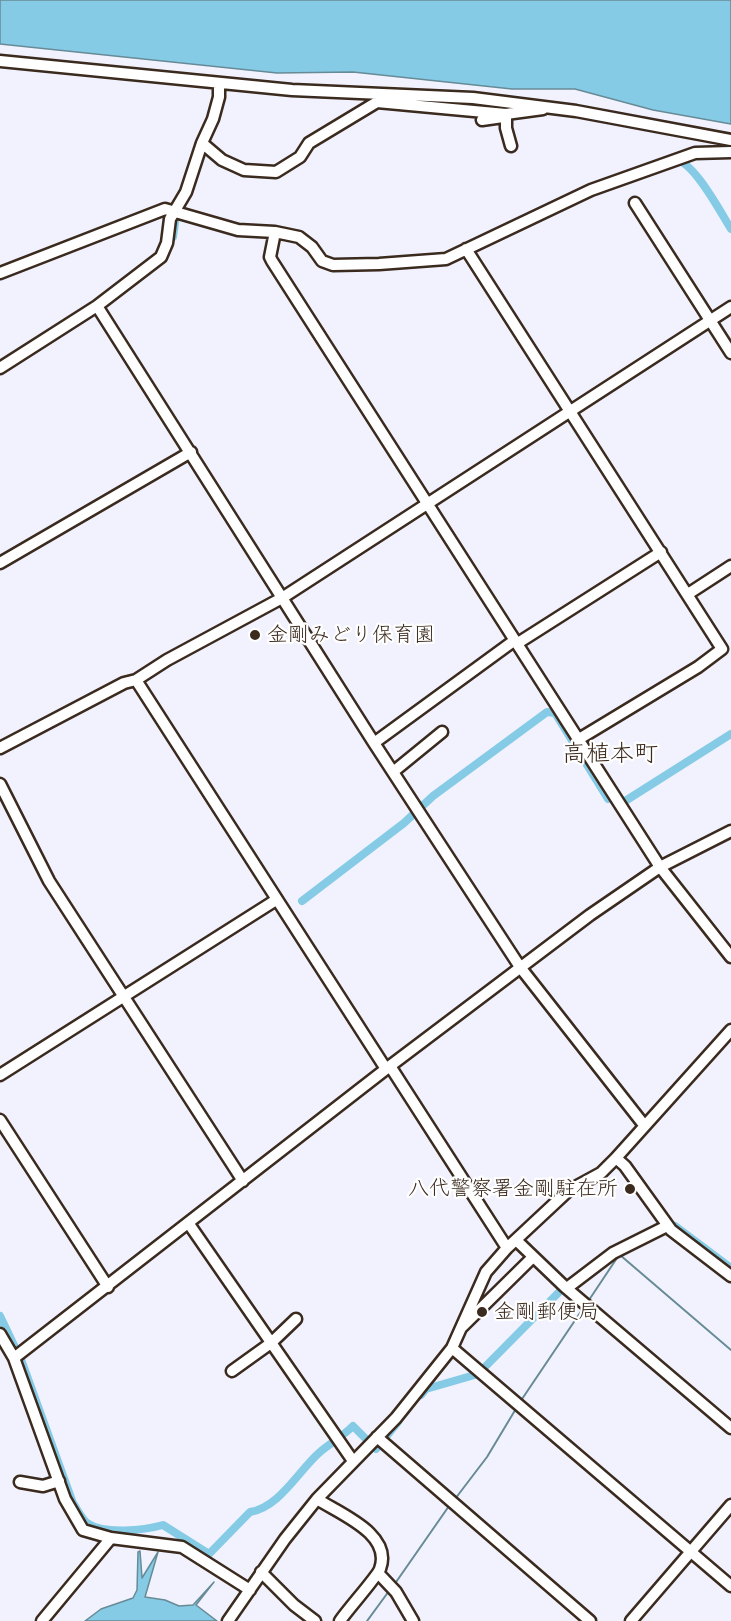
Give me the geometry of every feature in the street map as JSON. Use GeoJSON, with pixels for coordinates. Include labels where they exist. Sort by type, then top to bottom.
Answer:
{"type":"FeatureCollection","features":[{"type":"Feature","properties":{"kind":"street"},"geometry":{"type":"LineString","coordinates":[[0,61],[292,90],[474,98],[548,108],[731,141]]}},
{"type":"Feature","properties":{"kind":"street"},"geometry":{"type":"LineString","coordinates":[[0,376],[99,309],[161,257],[167,243],[170,219],[186,192],[202,143],[213,119],[219,97],[219,84]]}},
{"type":"Feature","properties":{"kind":"street"},"geometry":{"type":"LineString","coordinates":[[202,143],[222,160],[244,170],[276,172],[300,156],[309,143],[376,102],[506,115]]}},
{"type":"Feature","properties":{"kind":"street"},"geometry":{"type":"LineString","coordinates":[[482,120],[548,108]]}},
{"type":"Feature","properties":{"kind":"street"},"geometry":{"type":"LineString","coordinates":[[506,115],[511,146]]}},
{"type":"Feature","properties":{"kind":"street"},"geometry":{"type":"LineString","coordinates":[[0,273],[165,208],[238,230],[275,232],[299,237],[312,247],[322,261],[333,265],[446,258],[591,190],[695,153],[731,152]]}},
{"type":"Feature","properties":{"kind":"street"},"geometry":{"type":"LineString","coordinates":[[635,203],[731,353]]}},
{"type":"Feature","properties":{"kind":"street"},"geometry":{"type":"LineString","coordinates":[[275,232],[272,261],[660,867],[731,957]]}},
{"type":"Feature","properties":{"kind":"street"},"geometry":{"type":"LineString","coordinates":[[466,249],[722,649],[698,667],[579,739]]}},
{"type":"Feature","properties":{"kind":"street"},"geometry":{"type":"LineString","coordinates":[[0,748],[124,683],[136,680],[167,660],[282,598],[731,308]]}},
{"type":"Feature","properties":{"kind":"street"},"geometry":{"type":"LineString","coordinates":[[0,368],[99,309]]}},
{"type":"Feature","properties":{"kind":"street"},"geometry":{"type":"LineString","coordinates":[[99,309],[374,743],[520,967],[644,1125]]}},
{"type":"Feature","properties":{"kind":"street"},"geometry":{"type":"LineString","coordinates":[[0,563],[191,453]]}},
{"type":"Feature","properties":{"kind":"street"},"geometry":{"type":"LineString","coordinates":[[374,743],[516,641],[661,552]]}},
{"type":"Feature","properties":{"kind":"street"},"geometry":{"type":"LineString","coordinates":[[688,594],[731,566]]}},
{"type":"Feature","properties":{"kind":"street"},"geometry":{"type":"LineString","coordinates":[[136,680],[276,900],[507,1248]]}},
{"type":"Feature","properties":{"kind":"street"},"geometry":{"type":"LineString","coordinates":[[393,772],[442,732]]}},
{"type":"Feature","properties":{"kind":"street"},"geometry":{"type":"LineString","coordinates":[[0,784],[49,881],[243,1181]]}},
{"type":"Feature","properties":{"kind":"street"},"geometry":{"type":"LineString","coordinates":[[17,1356],[520,967],[660,867],[731,831]]}},
{"type":"Feature","properties":{"kind":"street"},"geometry":{"type":"LineString","coordinates":[[0,1075],[122,995],[276,900]]}},
{"type":"Feature","properties":{"kind":"street"},"geometry":{"type":"LineString","coordinates":[[228,1621],[261,1572],[317,1499],[376,1438],[452,1348],[484,1276],[507,1248],[568,1191],[601,1173],[731,1030]]}},
{"type":"Feature","properties":{"kind":"street"},"geometry":{"type":"LineString","coordinates":[[0,1120],[108,1287]]}},
{"type":"Feature","properties":{"kind":"street"},"geometry":{"type":"LineString","coordinates":[[616,1158],[667,1226],[731,1276]]}},
{"type":"Feature","properties":{"kind":"street"},"geometry":{"type":"LineString","coordinates":[[189,1224],[338,1440],[356,1457]]}},
{"type":"Feature","properties":{"kind":"street"},"geometry":{"type":"LineString","coordinates":[[565,1286],[613,1253],[667,1226]]}},
{"type":"Feature","properties":{"kind":"street"},"geometry":{"type":"LineString","coordinates":[[516,1240],[532,1258],[731,1428]]}},
{"type":"Feature","properties":{"kind":"street"},"geometry":{"type":"LineString","coordinates":[[462,1327],[532,1258]]}},
{"type":"Feature","properties":{"kind":"street"},"geometry":{"type":"LineString","coordinates":[[484,1276],[500,1290]]}},
{"type":"Feature","properties":{"kind":"street"},"geometry":{"type":"LineString","coordinates":[[232,1371],[271,1343],[296,1319]]}},
{"type":"Feature","properties":{"kind":"street"},"geometry":{"type":"LineString","coordinates":[[0,1334],[17,1356],[59,1481],[78,1524],[86,1531],[111,1538],[182,1547],[250,1590]]}},
{"type":"Feature","properties":{"kind":"street"},"geometry":{"type":"LineString","coordinates":[[452,1348],[731,1586]]}},
{"type":"Feature","properties":{"kind":"street"},"geometry":{"type":"LineString","coordinates":[[376,1438],[454,1502],[590,1621]]}},
{"type":"Feature","properties":{"kind":"street"},"geometry":{"type":"LineString","coordinates":[[21,1482],[43,1486],[59,1481]]}},
{"type":"Feature","properties":{"kind":"street"},"geometry":{"type":"LineString","coordinates":[[317,1499],[377,1539],[381,1559],[378,1573],[340,1621]]}},
{"type":"Feature","properties":{"kind":"street"},"geometry":{"type":"LineString","coordinates":[[631,1621],[731,1505]]}},
{"type":"Feature","properties":{"kind":"street"},"geometry":{"type":"LineString","coordinates":[[42,1621],[111,1538]]}},
{"type":"Feature","properties":{"kind":"street"},"geometry":{"type":"LineString","coordinates":[[261,1572],[294,1605],[315,1621]]}},
{"type":"Feature","properties":{"kind":"street"},"geometry":{"type":"LineString","coordinates":[[378,1573],[393,1588],[413,1621]]}},
{"type":"Feature","properties":{"kind":"water"},"geometry":{"type":"Polygon","coordinates":[[[0,0],[731,0],[731,124],[653,110],[575,89],[512,89],[353,72],[277,73],[0,44],[0,0]]]}},
{"type":"Feature","properties":{"kind":"water"},"geometry":{"type":"Polygon","coordinates":[[[140,1551],[142,1578],[158,1552],[145,1597],[165,1600],[179,1606],[193,1605],[214,1582],[196,1605],[217,1621],[85,1621],[101,1609],[133,1598],[137,1590],[138,1552],[140,1551]]]}},
{"type":"Feature","properties":{"kind":"waterway"},"geometry":{"type":"LineString","coordinates":[[675,160],[682,162],[698,178],[731,229]]}},
{"type":"Feature","properties":{"kind":"waterway"},"geometry":{"type":"LineString","coordinates":[[173,237],[176,216],[181,216]]}},
{"type":"Feature","properties":{"kind":"waterway"},"geometry":{"type":"LineString","coordinates":[[302,901],[404,823],[433,796],[547,712],[555,713],[608,799]]}},
{"type":"Feature","properties":{"kind":"waterway"},"geometry":{"type":"LineString","coordinates":[[622,803],[731,734]]}},
{"type":"Feature","properties":{"kind":"waterway"},"geometry":{"type":"LineString","coordinates":[[675,1226],[731,1268]]}},
{"type":"Feature","properties":{"kind":"waterway"},"geometry":{"type":"LineString","coordinates":[[587,1303],[619,1255]]}},
{"type":"Feature","properties":{"kind":"waterway"},"geometry":{"type":"LineString","coordinates":[[620,1255],[731,1350]]}},
{"type":"Feature","properties":{"kind":"waterway"},"geometry":{"type":"LineString","coordinates":[[421,1395],[426,1389],[478,1374],[568,1283]]}},
{"type":"Feature","properties":{"kind":"waterway"},"geometry":{"type":"LineString","coordinates":[[520,1402],[584,1307]]}},
{"type":"Feature","properties":{"kind":"waterway"},"geometry":{"type":"LineString","coordinates":[[0,1316],[22,1362],[73,1503],[85,1521],[94,1527],[125,1530],[163,1525],[209,1554],[250,1512],[261,1509],[280,1496],[320,1452],[353,1426],[376,1449],[398,1422]]}},
{"type":"Feature","properties":{"kind":"waterway"},"geometry":{"type":"LineString","coordinates":[[455,1499],[487,1457],[517,1407]]}},
{"type":"Feature","properties":{"kind":"waterway"},"geometry":{"type":"LineString","coordinates":[[394,1585],[449,1506]]}},
{"type":"Feature","properties":{"kind":"waterway"},"geometry":{"type":"LineString","coordinates":[[367,1621],[389,1591]]}},
{"type":"Feature","properties":{"kind":"place","name":"金剛みどり保育園"},"geometry":{"type":"Point","coordinates":[255,635]}},
{"type":"Feature","properties":{"kind":"place","name":"八代警察署金剛駐在所"},"geometry":{"type":"Point","coordinates":[630,1189]}},
{"type":"Feature","properties":{"kind":"place","name":"金剛郵便局"},"geometry":{"type":"Point","coordinates":[482,1312]}},
{"type":"Feature","properties":{"kind":"district","name":"高植本町"},"geometry":{"type":"Point","coordinates":[610,754]}}]}
